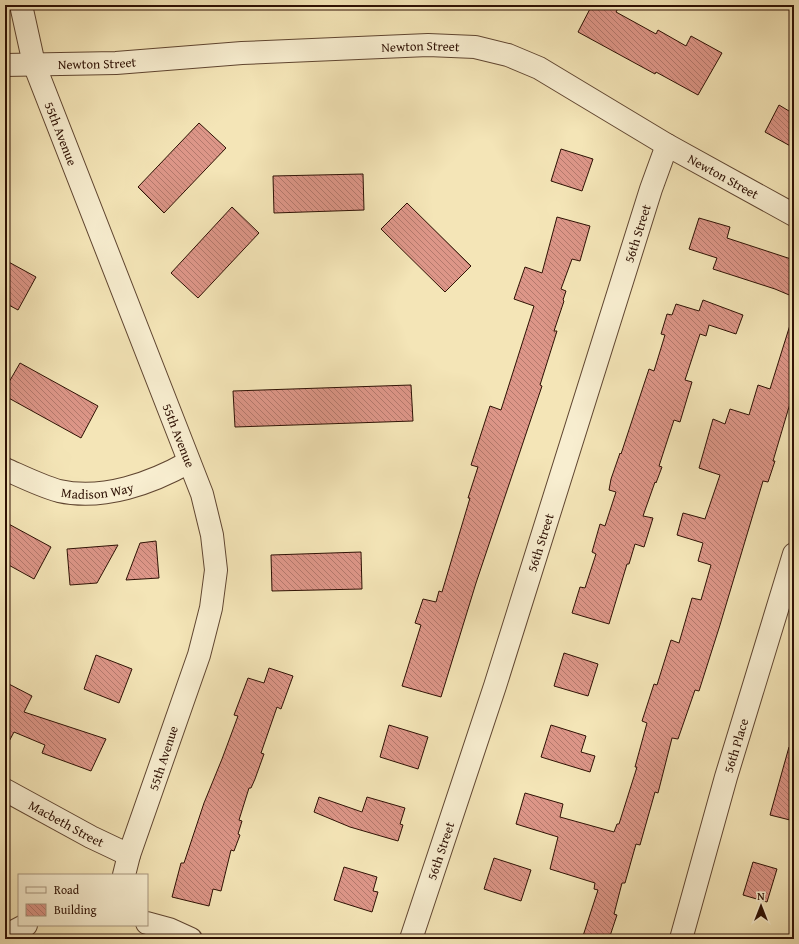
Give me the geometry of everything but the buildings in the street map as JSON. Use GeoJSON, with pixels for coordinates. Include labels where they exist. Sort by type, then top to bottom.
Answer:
{"type":"FeatureCollection","features":[{"type":"Feature","properties":{"kind":"street","name":"55th Avenue"},"geometry":{"type":"LineString","coordinates":[[20,5],[34,64],[202,494],[212,535],[216,570],[211,608],[199,655],[127,865]]}},
{"type":"Feature","properties":{"kind":"street","name":"Newton Street"},"geometry":{"type":"LineString","coordinates":[[5,65],[116,63],[242,53],[428,45],[475,48],[508,55],[539,68],[667,145],[794,215]]}},
{"type":"Feature","properties":{"kind":"street","name":"56th Street"},"geometry":{"type":"LineString","coordinates":[[411,939],[495,686],[651,189],[667,145]]}},
{"type":"Feature","properties":{"kind":"street","name":"Madison Way"},"geometry":{"type":"LineString","coordinates":[[5,469],[60,491],[86,493],[110,491],[139,484],[165,476],[189,462]]}},
{"type":"Feature","properties":{"kind":"street","name":"56th Place"},"geometry":{"type":"LineString","coordinates":[[681,939],[726,777],[794,554]]}},
{"type":"Feature","properties":{"kind":"street","name":"Macbeth Street"},"geometry":{"type":"LineString","coordinates":[[5,790],[91,837],[127,865]]}},
{"type":"Feature","properties":{"kind":"street"},"geometry":{"type":"LineString","coordinates":[[148,923],[169,929],[191,939]]}},
{"type":"Feature","properties":{"kind":"street"},"geometry":{"type":"LineString","coordinates":[[5,936],[24,926]]}}]}
